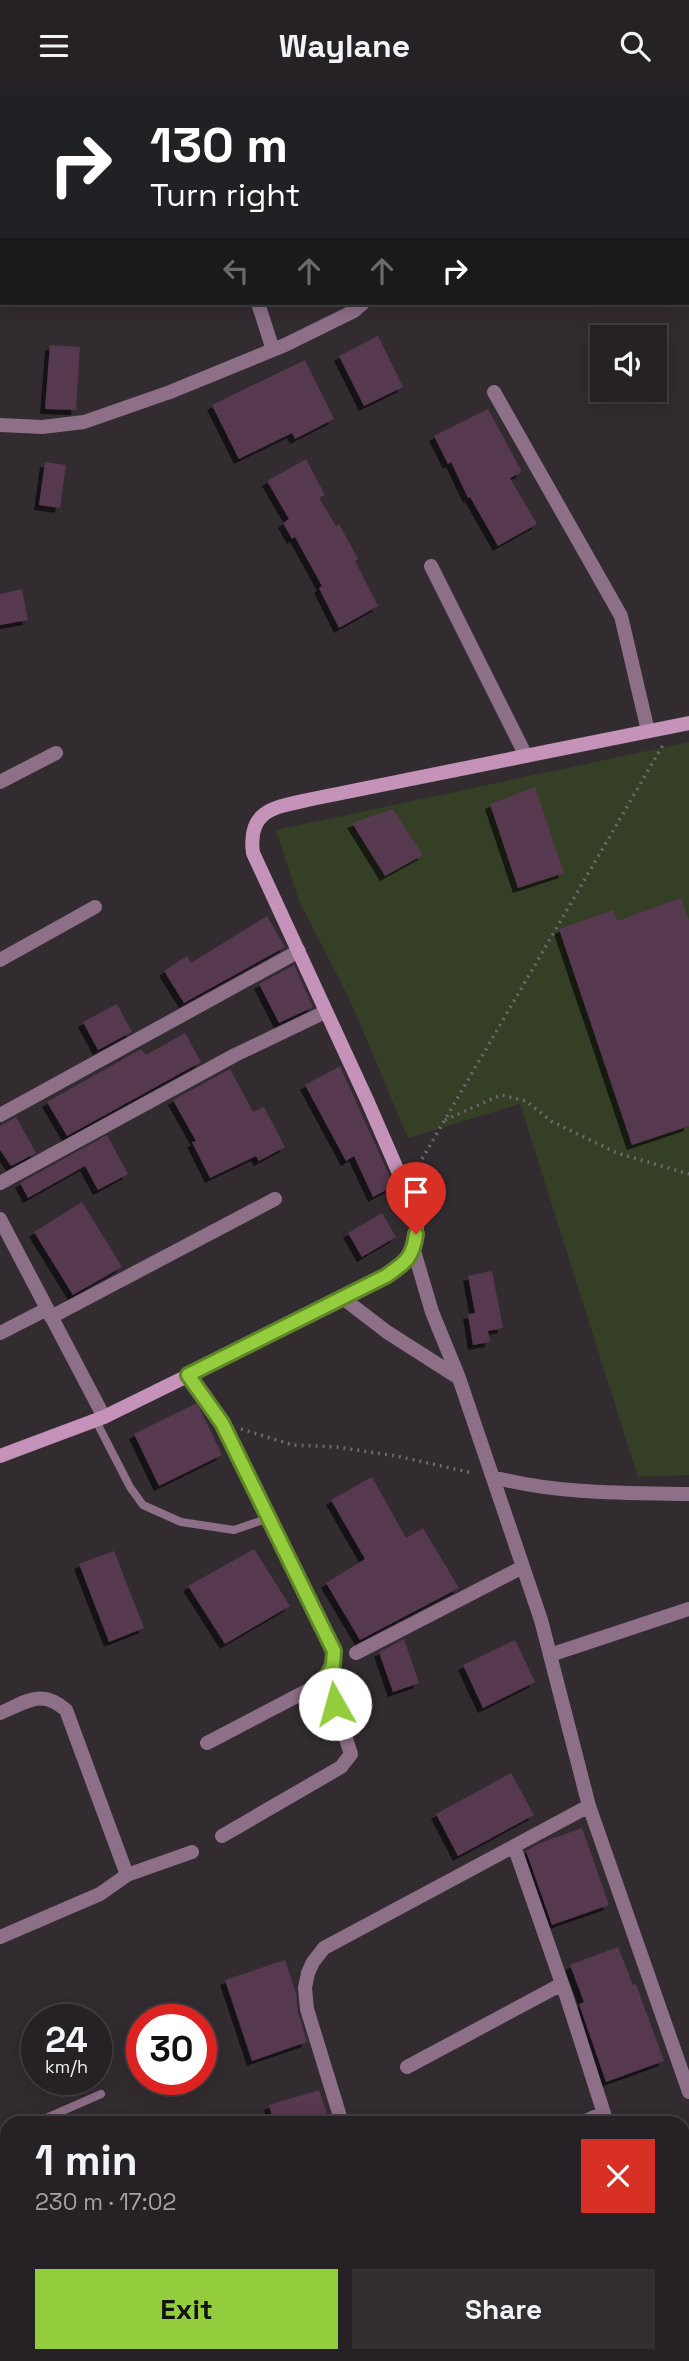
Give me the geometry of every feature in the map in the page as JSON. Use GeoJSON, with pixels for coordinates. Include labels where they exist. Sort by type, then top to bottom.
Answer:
{"type":"FeatureCollection","features":[{"type":"Feature","properties":{"kind":"street"},"geometry":{"type":"LineString","coordinates":[[259,305],[273,351]]}},
{"type":"Feature","properties":{"kind":"street"},"geometry":{"type":"LineString","coordinates":[[0,425],[42,427],[83,422],[170,392],[273,351],[354,311],[361,305]]}},
{"type":"Feature","properties":{"kind":"street"},"geometry":{"type":"LineString","coordinates":[[494,392],[621,616],[648,731]]}},
{"type":"Feature","properties":{"kind":"street"},"geometry":{"type":"LineString","coordinates":[[430,566],[526,756]]}},
{"type":"Feature","properties":{"kind":"street"},"geometry":{"type":"LineString","coordinates":[[682,724],[278,807],[265,813],[253,827],[251,839],[253,853],[368,1100],[418,1217],[414,1251],[432,1313],[459,1378],[523,1567],[550,1655],[589,1806],[689,2092]]}},
{"type":"Feature","properties":{"kind":"street"},"geometry":{"type":"LineString","coordinates":[[0,782],[56,753]]}},
{"type":"Feature","properties":{"kind":"street"},"geometry":{"type":"LineString","coordinates":[[0,960],[96,907]]}},
{"type":"Feature","properties":{"kind":"street"},"geometry":{"type":"LineString","coordinates":[[0,1115],[299,951]]}},
{"type":"Feature","properties":{"kind":"street"},"geometry":{"type":"LineString","coordinates":[[0,1183],[235,1055],[325,1012]]}},
{"type":"Feature","properties":{"kind":"street"},"geometry":{"type":"LineString","coordinates":[[0,1333],[49,1313],[275,1199]]}},
{"type":"Feature","properties":{"kind":"street"},"geometry":{"type":"LineString","coordinates":[[0,1219],[99,1418]]}},
{"type":"Feature","properties":{"kind":"street"},"geometry":{"type":"LineString","coordinates":[[0,1456],[99,1418],[344,1299],[386,1276],[404,1263],[414,1251]]}},
{"type":"Feature","properties":{"kind":"street"},"geometry":{"type":"LineString","coordinates":[[344,1299],[387,1332],[459,1378]]}},
{"type":"Feature","properties":{"kind":"street"},"geometry":{"type":"LineString","coordinates":[[188,1375],[222,1423],[334,1651],[333,1665],[320,1684],[207,1744]]}},
{"type":"Feature","properties":{"kind":"street"},"geometry":{"type":"LineString","coordinates":[[493,1478],[525,1486],[689,1494]]}},
{"type":"Feature","properties":{"kind":"street"},"geometry":{"type":"LineString","coordinates":[[356,1653],[523,1567]]}},
{"type":"Feature","properties":{"kind":"street"},"geometry":{"type":"LineString","coordinates":[[550,1655],[689,1609]]}},
{"type":"Feature","properties":{"kind":"street"},"geometry":{"type":"LineString","coordinates":[[222,1836],[341,1767],[351,1754],[326,1678]]}},
{"type":"Feature","properties":{"kind":"street"},"geometry":{"type":"LineString","coordinates":[[0,1713],[40,1697],[55,1700],[66,1710],[127,1875]]}},
{"type":"Feature","properties":{"kind":"street"},"geometry":{"type":"LineString","coordinates":[[340,2116],[307,2009],[305,1988],[313,1962],[324,1948],[589,1806]]}},
{"type":"Feature","properties":{"kind":"street"},"geometry":{"type":"LineString","coordinates":[[514,1846],[604,2116]]}},
{"type":"Feature","properties":{"kind":"street"},"geometry":{"type":"LineString","coordinates":[[0,1937],[100,1894],[127,1875],[192,1852]]}},
{"type":"Feature","properties":{"kind":"street"},"geometry":{"type":"LineString","coordinates":[[408,2067],[562,1984]]}},
{"type":"Feature","properties":{"kind":"lane"},"geometry":{"type":"LineString","coordinates":[[99,1418],[130,1487],[143,1505],[181,1522],[234,1530],[269,1518]]}},
{"type":"Feature","properties":{"kind":"lane"},"geometry":{"type":"LineString","coordinates":[[51,2116],[99,2095]]}},
{"type":"Feature","properties":{"kind":"path"},"geometry":{"type":"LineString","coordinates":[[405,1188],[682,724]]}},
{"type":"Feature","properties":{"kind":"path"},"geometry":{"type":"LineString","coordinates":[[444,1121],[501,1095],[526,1101],[551,1121],[617,1153],[689,1174]]}},
{"type":"Feature","properties":{"kind":"path"},"geometry":{"type":"LineString","coordinates":[[222,1423],[293,1445],[337,1447],[396,1456],[493,1478]]}},
{"type":"Feature","properties":{"kind":"green space"},"geometry":{"type":"Polygon","coordinates":[[[689,742],[689,1475],[638,1477],[520,1104],[408,1138],[350,1000],[299,901],[276,830],[689,742]]]}},
{"type":"Feature","properties":{"kind":"building"},"geometry":{"type":"Polygon","coordinates":[[[378,336],[403,387],[364,406],[339,356],[378,336]]]}},
{"type":"Feature","properties":{"kind":"building"},"geometry":{"type":"Polygon","coordinates":[[[50,345],[80,347],[76,410],[45,409],[50,345]]]}},
{"type":"Feature","properties":{"kind":"building"},"geometry":{"type":"Polygon","coordinates":[[[305,360],[334,419],[295,439],[292,433],[239,459],[212,405],[305,360]]]}},
{"type":"Feature","properties":{"kind":"building"},"geometry":{"type":"Polygon","coordinates":[[[488,409],[522,472],[510,478],[537,524],[498,546],[434,436],[488,409]]]}},
{"type":"Feature","properties":{"kind":"building"},"geometry":{"type":"Polygon","coordinates":[[[306,459],[325,495],[319,498],[336,526],[339,524],[358,559],[355,561],[378,606],[339,628],[319,588],[322,586],[295,537],[292,539],[283,523],[289,519],[267,481],[306,459]]]}},
{"type":"Feature","properties":{"kind":"building"},"geometry":{"type":"Polygon","coordinates":[[[45,462],[66,465],[60,508],[39,505],[45,462]]]}},
{"type":"Feature","properties":{"kind":"building"},"geometry":{"type":"Polygon","coordinates":[[[22,589],[28,620],[0,625],[0,594],[22,589]]]}},
{"type":"Feature","properties":{"kind":"building"},"geometry":{"type":"Polygon","coordinates":[[[535,787],[564,873],[518,888],[490,804],[535,787]]]}},
{"type":"Feature","properties":{"kind":"building"},"geometry":{"type":"Polygon","coordinates":[[[393,809],[423,855],[385,876],[352,823],[393,809]]]}},
{"type":"Feature","properties":{"kind":"building"},"geometry":{"type":"Polygon","coordinates":[[[681,898],[689,921],[689,1126],[632,1145],[559,929],[613,910],[617,921],[681,898]]]}},
{"type":"Feature","properties":{"kind":"building"},"geometry":{"type":"Polygon","coordinates":[[[267,916],[285,947],[184,1003],[164,971],[187,956],[191,963],[267,916]]]}},
{"type":"Feature","properties":{"kind":"building"},"geometry":{"type":"Polygon","coordinates":[[[294,965],[313,1007],[279,1023],[259,984],[294,965]]]}},
{"type":"Feature","properties":{"kind":"building"},"geometry":{"type":"Polygon","coordinates":[[[117,1004],[132,1032],[98,1050],[83,1022],[117,1004]]]}},
{"type":"Feature","properties":{"kind":"building"},"geometry":{"type":"Polygon","coordinates":[[[185,1033],[201,1062],[67,1136],[47,1102],[141,1049],[146,1055],[185,1033]]]}},
{"type":"Feature","properties":{"kind":"building"},"geometry":{"type":"Polygon","coordinates":[[[340,1066],[394,1186],[373,1197],[354,1156],[346,1161],[305,1085],[340,1066]]]}},
{"type":"Feature","properties":{"kind":"building"},"geometry":{"type":"Polygon","coordinates":[[[230,1069],[253,1112],[264,1107],[285,1147],[259,1161],[256,1156],[210,1178],[192,1142],[196,1141],[173,1100],[230,1069]]]}},
{"type":"Feature","properties":{"kind":"building"},"geometry":{"type":"Polygon","coordinates":[[[16,1117],[36,1153],[11,1166],[0,1150],[0,1126],[16,1117]]]}},
{"type":"Feature","properties":{"kind":"building"},"geometry":{"type":"Polygon","coordinates":[[[107,1135],[128,1174],[98,1190],[85,1166],[28,1198],[20,1183],[107,1135]]]}},
{"type":"Feature","properties":{"kind":"building"},"geometry":{"type":"Polygon","coordinates":[[[82,1202],[122,1267],[73,1295],[34,1232],[82,1202]]]}},
{"type":"Feature","properties":{"kind":"building"},"geometry":{"type":"Polygon","coordinates":[[[382,1213],[396,1237],[362,1257],[348,1233],[382,1213]]]}},
{"type":"Feature","properties":{"kind":"building"},"geometry":{"type":"Polygon","coordinates":[[[492,1271],[503,1328],[488,1331],[490,1342],[473,1345],[468,1314],[475,1313],[468,1276],[492,1271]]]}},
{"type":"Feature","properties":{"kind":"building"},"geometry":{"type":"Polygon","coordinates":[[[197,1403],[222,1455],[159,1486],[134,1434],[197,1403]]]}},
{"type":"Feature","properties":{"kind":"building"},"geometry":{"type":"Polygon","coordinates":[[[372,1477],[406,1538],[423,1528],[459,1588],[360,1640],[326,1583],[365,1559],[331,1500],[372,1477]]]}},
{"type":"Feature","properties":{"kind":"building"},"geometry":{"type":"Polygon","coordinates":[[[254,1549],[290,1606],[225,1644],[188,1586],[254,1549]]]}},
{"type":"Feature","properties":{"kind":"building"},"geometry":{"type":"Polygon","coordinates":[[[114,1551],[144,1628],[109,1642],[79,1564],[114,1551]]]}},
{"type":"Feature","properties":{"kind":"building"},"geometry":{"type":"Polygon","coordinates":[[[404,1639],[419,1683],[393,1692],[379,1652],[404,1639]]]}},
{"type":"Feature","properties":{"kind":"building"},"geometry":{"type":"Polygon","coordinates":[[[515,1640],[535,1682],[483,1708],[463,1665],[515,1640]]]}},
{"type":"Feature","properties":{"kind":"building"},"geometry":{"type":"Polygon","coordinates":[[[511,1773],[534,1815],[458,1856],[436,1814],[511,1773]]]}},
{"type":"Feature","properties":{"kind":"building"},"geometry":{"type":"Polygon","coordinates":[[[582,1828],[609,1905],[552,1925],[526,1851],[582,1828]]]}},
{"type":"Feature","properties":{"kind":"building"},"geometry":{"type":"Polygon","coordinates":[[[618,1947],[633,1985],[636,1984],[664,2061],[606,2082],[579,2004],[584,2002],[570,1965],[618,1947]]]}},
{"type":"Feature","properties":{"kind":"building"},"geometry":{"type":"Polygon","coordinates":[[[285,1960],[307,2042],[252,2061],[225,1980],[285,1960]]]}},
{"type":"Feature","properties":{"kind":"building"},"geometry":{"type":"Polygon","coordinates":[[[319,2090],[328,2116],[272,2116],[269,2105],[319,2090]]]}},
{"type":"Feature","properties":{"kind":"route"},"geometry":{"type":"LineString","coordinates":[[335,1704],[326,1678],[333,1665],[334,1651],[222,1423],[188,1375],[386,1276],[404,1263],[414,1251],[416,1234]]}}]}
